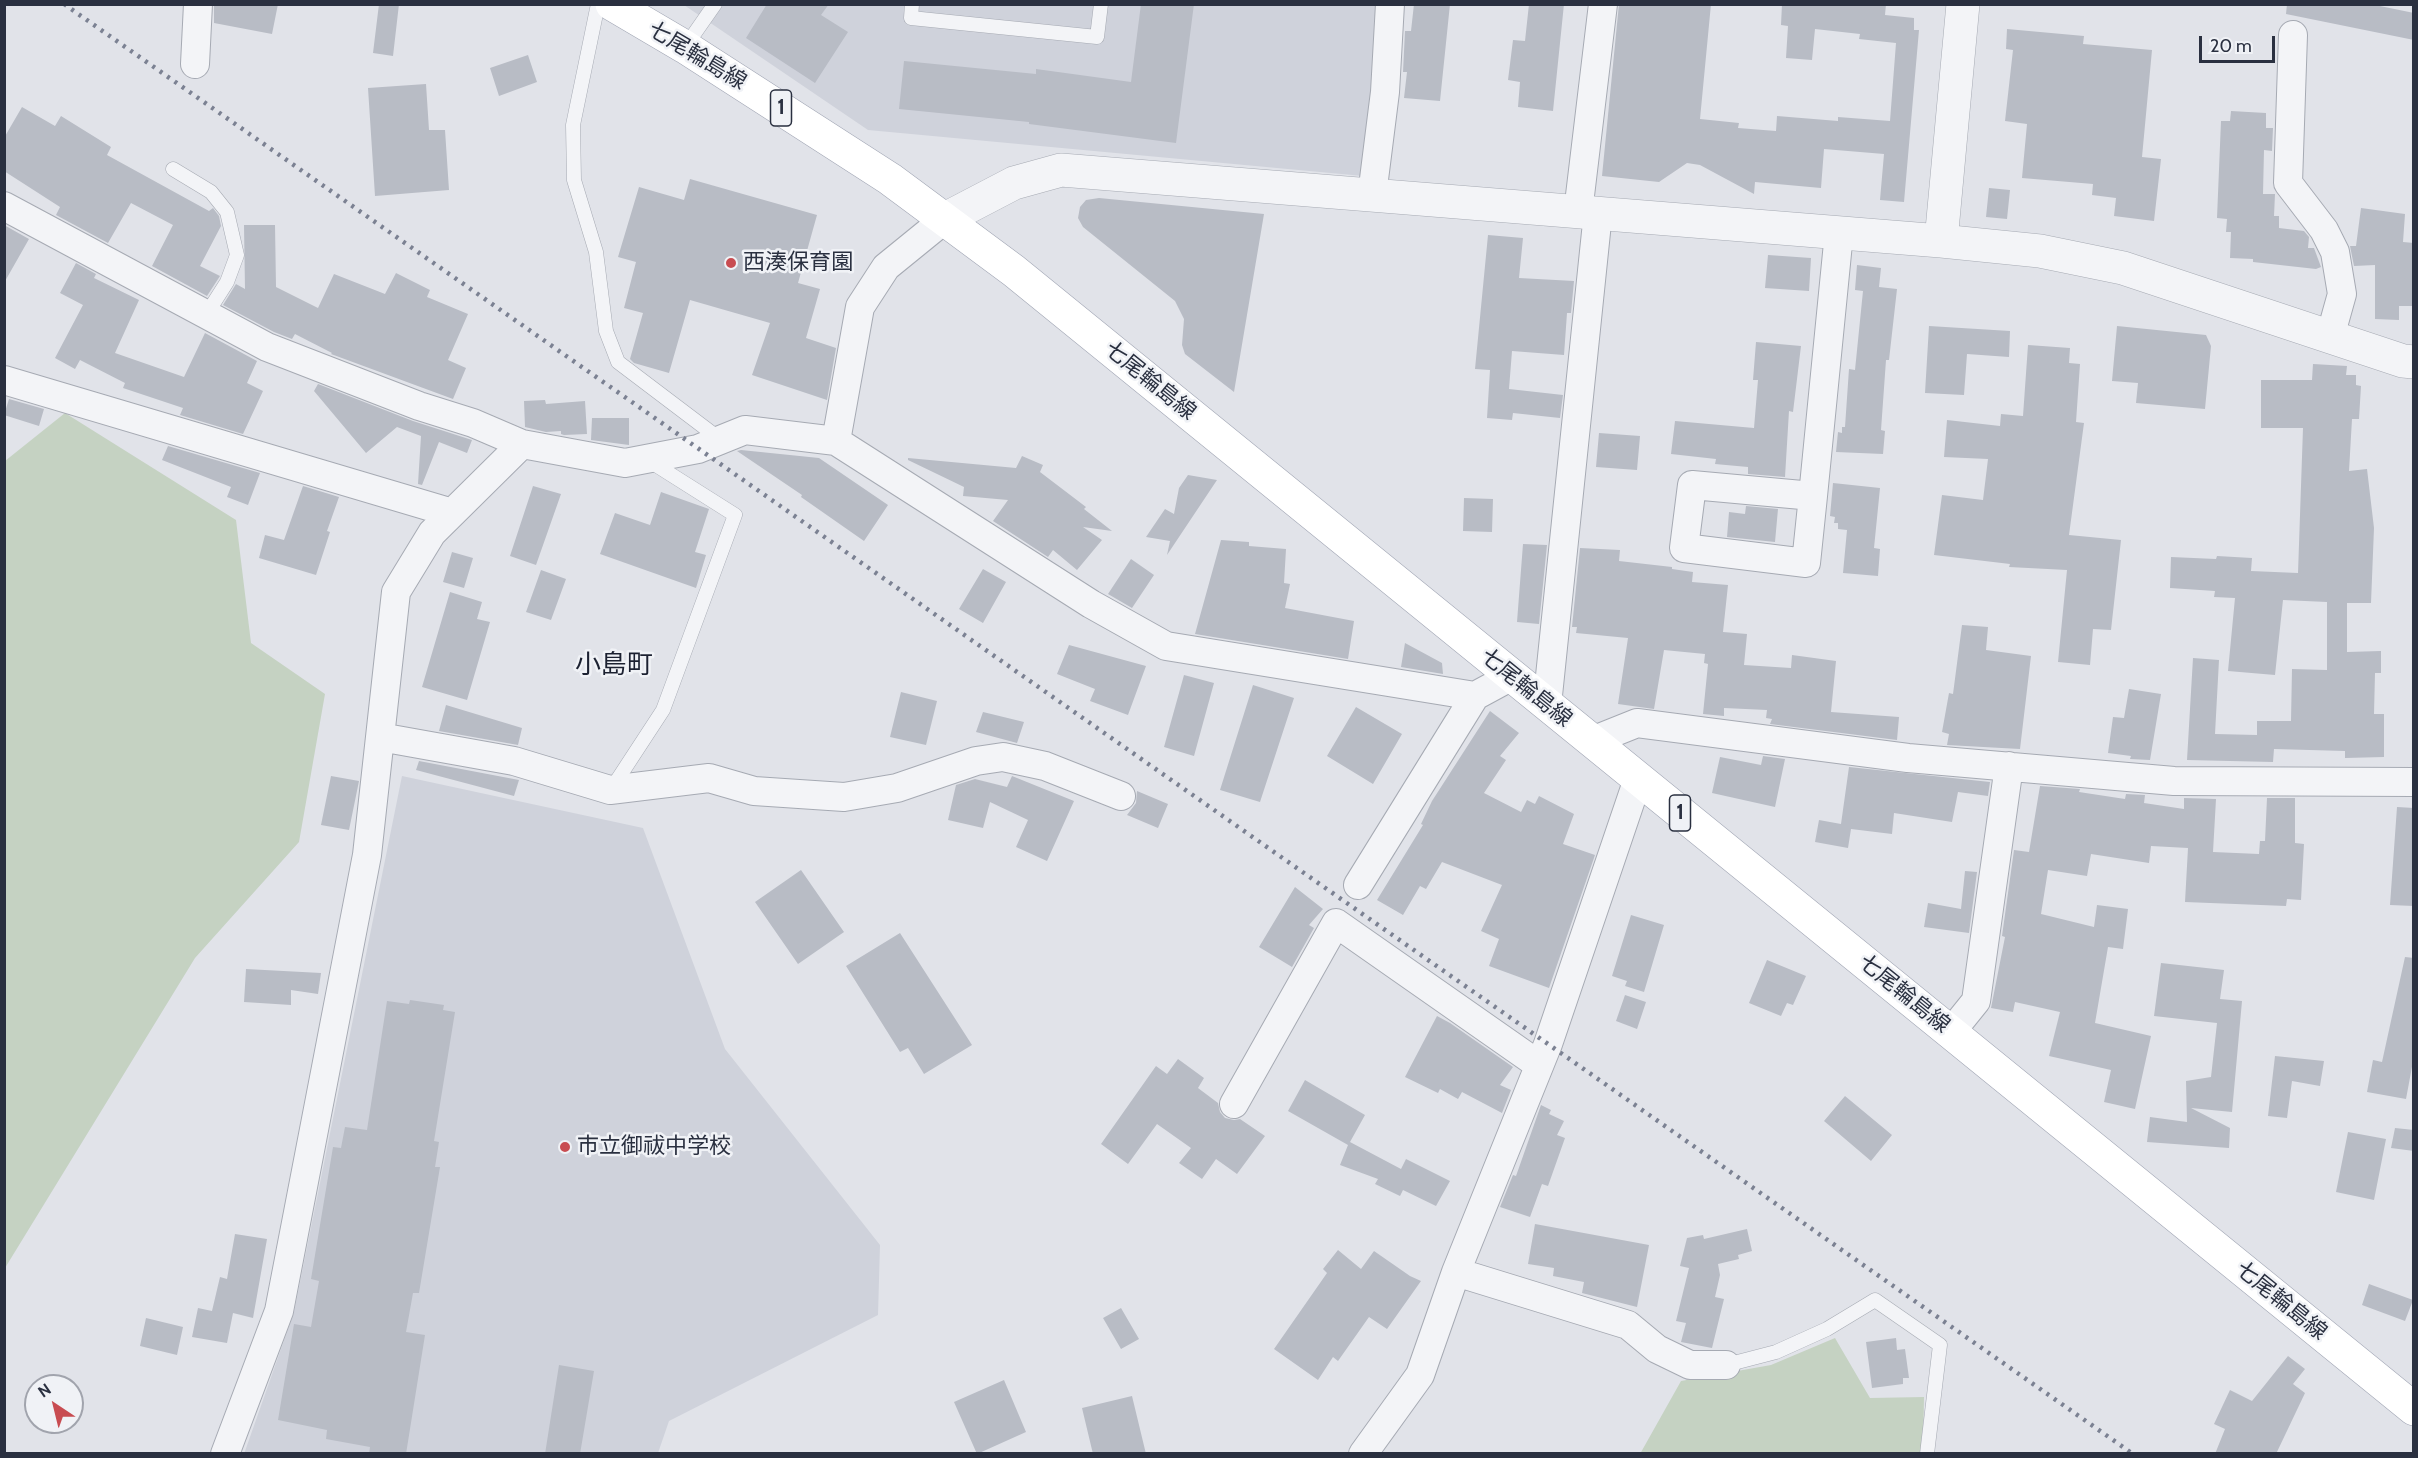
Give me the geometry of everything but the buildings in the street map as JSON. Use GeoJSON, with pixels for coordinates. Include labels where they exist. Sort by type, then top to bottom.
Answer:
{"type":"FeatureCollection","features":[{"type":"Feature","properties":{"kind":"main road","name":"七尾輪島線"},"geometry":{"type":"LineString","coordinates":[[612,4],[685,47],[890,179],[1014,271],[2414,1409]]}},
{"type":"Feature","properties":{"kind":"street"},"geometry":{"type":"LineString","coordinates":[[195,64],[198,4]]}},
{"type":"Feature","properties":{"kind":"street"},"geometry":{"type":"LineString","coordinates":[[1372,195],[1384,92],[1390,4]]}},
{"type":"Feature","properties":{"kind":"street"},"geometry":{"type":"LineString","coordinates":[[1547,705],[1603,4]]}},
{"type":"Feature","properties":{"kind":"street"},"geometry":{"type":"LineString","coordinates":[[1941,241],[1963,4]]}},
{"type":"Feature","properties":{"kind":"street"},"geometry":{"type":"LineString","coordinates":[[2294,35],[2288,183],[2325,230],[2335,252],[2342,294],[2331,337]]}},
{"type":"Feature","properties":{"kind":"street"},"geometry":{"type":"LineString","coordinates":[[836,441],[860,307],[886,267],[945,219],[1014,183],[1061,170],[1941,241],[2040,251],[2123,268],[2403,361],[2414,362]]}},
{"type":"Feature","properties":{"kind":"street"},"geometry":{"type":"LineString","coordinates":[[4,206],[267,348],[419,406],[473,423],[522,444],[625,464],[698,449],[745,430],[836,441],[1091,604],[1166,646],[1475,696]]}},
{"type":"Feature","properties":{"kind":"street"},"geometry":{"type":"LineString","coordinates":[[1813,496],[1692,485],[1684,548],[1806,563],[1813,496],[1839,233]]}},
{"type":"Feature","properties":{"kind":"street"},"geometry":{"type":"LineString","coordinates":[[4,380],[452,513]]}},
{"type":"Feature","properties":{"kind":"street"},"geometry":{"type":"LineString","coordinates":[[225,1454],[279,1311],[367,855],[396,592],[432,532],[522,444]]}},
{"type":"Feature","properties":{"kind":"street"},"geometry":{"type":"LineString","coordinates":[[1358,885],[1475,696],[1512,676]]}},
{"type":"Feature","properties":{"kind":"street"},"geometry":{"type":"LineString","coordinates":[[1592,741],[1637,723],[1908,758],[2174,780],[2414,782]]}},
{"type":"Feature","properties":{"kind":"street"},"geometry":{"type":"LineString","coordinates":[[380,737],[514,761],[610,790],[709,777],[754,791],[844,797],[897,788],[976,761],[1003,757],[1045,766],[1121,796]]}},
{"type":"Feature","properties":{"kind":"street"},"geometry":{"type":"LineString","coordinates":[[1951,1032],[1976,1001],[2009,766]]}},
{"type":"Feature","properties":{"kind":"street"},"geometry":{"type":"LineString","coordinates":[[1363,1454],[1420,1374],[1456,1272],[1539,1065],[1638,779]]}},
{"type":"Feature","properties":{"kind":"street"},"geometry":{"type":"LineString","coordinates":[[1234,1104],[1336,923],[1539,1065]]}},
{"type":"Feature","properties":{"kind":"street"},"geometry":{"type":"LineString","coordinates":[[1456,1272],[1628,1324],[1657,1349],[1690,1365],[1726,1365]]}},
{"type":"Feature","properties":{"kind":"lane"},"geometry":{"type":"LineString","coordinates":[[598,4],[573,124],[574,180],[596,252],[606,331],[618,362],[721,440]]}},
{"type":"Feature","properties":{"kind":"lane"},"geometry":{"type":"LineString","coordinates":[[685,47],[715,4]]}},
{"type":"Feature","properties":{"kind":"lane"},"geometry":{"type":"LineString","coordinates":[[912,4],[911,18],[1097,37],[1101,4]]}},
{"type":"Feature","properties":{"kind":"lane"},"geometry":{"type":"LineString","coordinates":[[173,169],[211,192],[227,212],[237,255],[227,282],[206,315]]}},
{"type":"Feature","properties":{"kind":"lane"},"geometry":{"type":"LineString","coordinates":[[610,790],[663,710],[735,515],[647,459]]}},
{"type":"Feature","properties":{"kind":"lane"},"geometry":{"type":"LineString","coordinates":[[1726,1365],[1776,1352],[1827,1329],[1875,1300],[1940,1345],[1927,1454]]}},
{"type":"Feature","properties":{"kind":"shaded area"},"geometry":{"type":"Polygon","coordinates":[[[684,5],[1381,5],[1363,176],[868,130],[684,5]]]}},
{"type":"Feature","properties":{"kind":"shaded area","name":"市立御祓中学校"},"geometry":{"type":"Polygon","coordinates":[[[402,776],[643,828],[725,1049],[880,1245],[878,1315],[669,1421],[658,1453],[244,1454],[294,1312],[402,776]]]}},
{"type":"Feature","properties":{"kind":"green space"},"geometry":{"type":"Polygon","coordinates":[[[65,413],[236,520],[251,643],[325,694],[299,842],[195,958],[5,1268],[5,461],[65,413]]]}},
{"type":"Feature","properties":{"kind":"green space"},"geometry":{"type":"Polygon","coordinates":[[[1835,1338],[1870,1398],[1924,1397],[1923,1453],[1640,1454],[1681,1381],[1771,1365],[1835,1338]]]}},
{"type":"Feature","properties":{"kind":"railway"},"geometry":{"type":"LineString","coordinates":[[64,4],[2133,1454]]}},
{"type":"Feature","properties":{"kind":"place","name":"西湊保育園"},"geometry":{"type":"Point","coordinates":[731,263]}},
{"type":"Feature","properties":{"kind":"place","name":"市立御祓中学校"},"geometry":{"type":"Point","coordinates":[565,1147]}},
{"type":"Feature","properties":{"kind":"district","name":"小島町"},"geometry":{"type":"Point","coordinates":[614,665]}}]}
